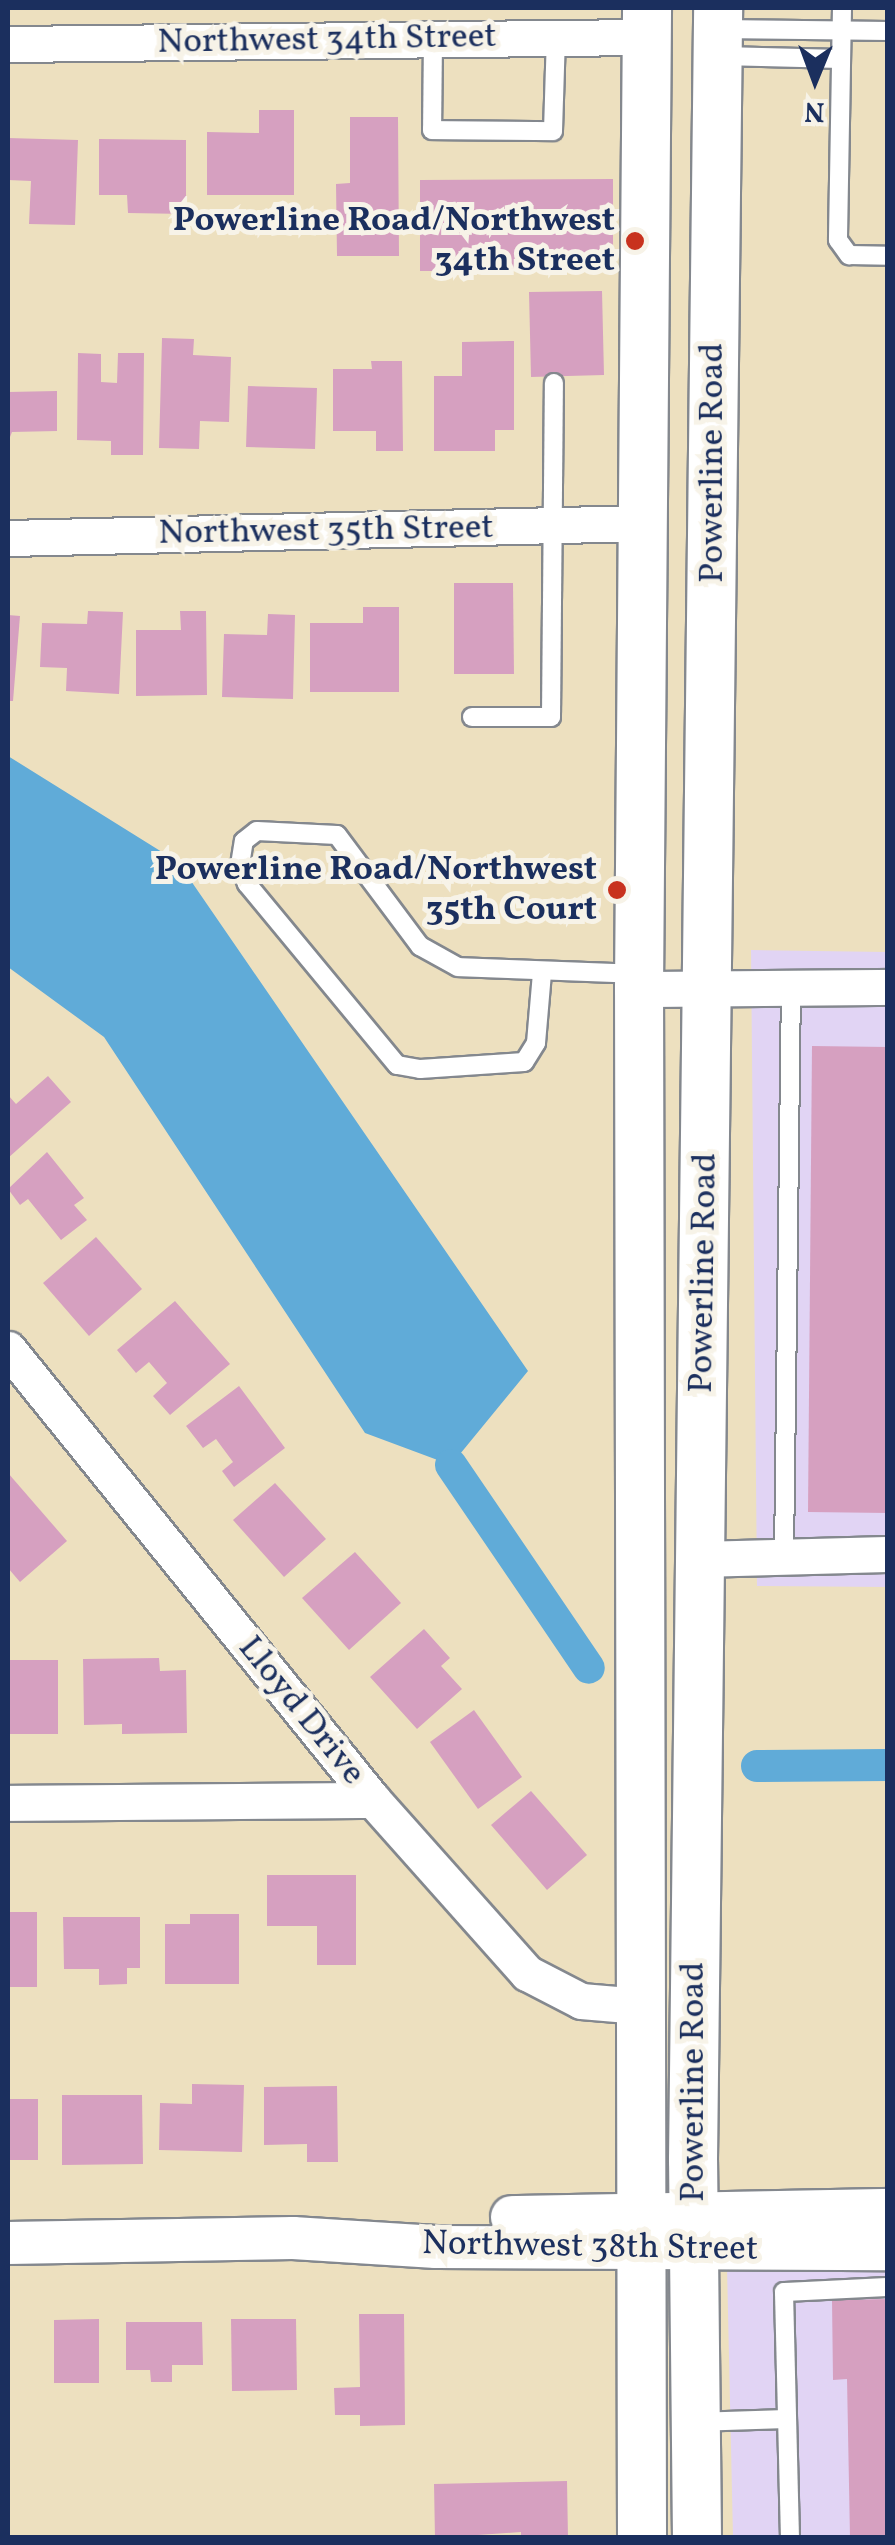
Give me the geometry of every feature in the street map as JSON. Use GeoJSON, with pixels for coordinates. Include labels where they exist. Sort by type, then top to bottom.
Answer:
{"type":"FeatureCollection","features":[{"type":"Feature","properties":{"kind":"main road","name":"Powerline Road"},"geometry":{"type":"LineString","coordinates":[[642,2538],[638,2230],[639,982],[647,22]]}},
{"type":"Feature","properties":{"kind":"main road"},"geometry":{"type":"LineString","coordinates":[[647,22],[683,80],[715,162]]}},
{"type":"Feature","properties":{"kind":"main road","name":"Powerline Road"},"geometry":{"type":"LineString","coordinates":[[698,2538],[693,2230],[698,1559],[710,990],[715,162],[710,25]]}},
{"type":"Feature","properties":{"kind":"street","name":"Northwest 34th Street"},"geometry":{"type":"LineString","coordinates":[[8,44],[556,38],[647,22]]}},
{"type":"Feature","properties":{"kind":"street","name":"Northwest 35th Street"},"geometry":{"type":"LineString","coordinates":[[8,538],[644,524]]}},
{"type":"Feature","properties":{"kind":"street"},"geometry":{"type":"LineString","coordinates":[[639,982],[710,990],[888,987]]}},
{"type":"Feature","properties":{"kind":"street","name":"Lloyd Drive"},"geometry":{"type":"LineString","coordinates":[[13,1361],[373,1800],[527,1974],[580,2001],[640,2006]]}},
{"type":"Feature","properties":{"kind":"street"},"geometry":{"type":"LineString","coordinates":[[698,1559],[888,1554]]}},
{"type":"Feature","properties":{"kind":"street"},"geometry":{"type":"LineString","coordinates":[[8,1803],[373,1800]]}},
{"type":"Feature","properties":{"kind":"street","name":"Northwest 38th Street"},"geometry":{"type":"LineString","coordinates":[[693,2230],[888,2210]]}},
{"type":"Feature","properties":{"kind":"street","name":"Northwest 38th Street"},"geometry":{"type":"LineString","coordinates":[[8,2243],[293,2238],[407,2219],[693,2230],[888,2249]]}},
{"type":"Feature","properties":{"kind":"lane"},"geometry":{"type":"LineString","coordinates":[[710,25],[842,17],[888,31]]}},
{"type":"Feature","properties":{"kind":"lane"},"geometry":{"type":"LineString","coordinates":[[842,17],[838,240],[849,255],[888,256]]}},
{"type":"Feature","properties":{"kind":"lane"},"geometry":{"type":"LineString","coordinates":[[710,25],[841,59]]}},
{"type":"Feature","properties":{"kind":"lane"},"geometry":{"type":"LineString","coordinates":[[432,39],[432,130],[553,131],[556,38]]}},
{"type":"Feature","properties":{"kind":"lane"},"geometry":{"type":"LineString","coordinates":[[472,717],[551,716],[554,383]]}},
{"type":"Feature","properties":{"kind":"lane"},"geometry":{"type":"LineString","coordinates":[[542,972],[536,1043],[524,1062],[420,1069],[397,1064],[247,884],[240,865],[244,841],[257,831],[329,832],[343,841],[420,946],[439,960],[482,970],[542,972],[639,982]]}},
{"type":"Feature","properties":{"kind":"lane"},"geometry":{"type":"LineString","coordinates":[[784,1557],[791,988]]}},
{"type":"Feature","properties":{"kind":"lane"},"geometry":{"type":"LineString","coordinates":[[790,2538],[784,2292],[888,2287]]}},
{"type":"Feature","properties":{"kind":"lane"},"geometry":{"type":"LineString","coordinates":[[696,2422],[785,2420]]}},
{"type":"Feature","properties":{"kind":"shaded area"},"geometry":{"type":"Polygon","coordinates":[[[751,950],[887,952],[887,1587],[757,1586],[751,950]]]}},
{"type":"Feature","properties":{"kind":"shaded area"},"geometry":{"type":"Polygon","coordinates":[[[887,2260],[887,2537],[733,2537],[727,2267],[887,2260]]]}},
{"type":"Feature","properties":{"kind":"water"},"geometry":{"type":"Polygon","coordinates":[[[8,756],[178,862],[528,1371],[451,1465],[365,1433],[104,1037],[8,967],[8,756]]]}},
{"type":"Feature","properties":{"kind":"building"},"geometry":{"type":"Polygon","coordinates":[[[259,110],[294,110],[294,195],[207,195],[207,132],[259,133],[259,110]]]}},
{"type":"Feature","properties":{"kind":"building"},"geometry":{"type":"Polygon","coordinates":[[[350,117],[398,117],[399,256],[337,256],[336,184],[350,183],[350,117]]]}},
{"type":"Feature","properties":{"kind":"building"},"geometry":{"type":"Polygon","coordinates":[[[8,138],[78,140],[75,225],[29,224],[31,181],[8,180],[8,138]]]}},
{"type":"Feature","properties":{"kind":"building"},"geometry":{"type":"Polygon","coordinates":[[[99,139],[186,140],[186,214],[128,213],[127,195],[99,195],[99,139]]]}},
{"type":"Feature","properties":{"kind":"building"},"geometry":{"type":"Polygon","coordinates":[[[613,179],[613,271],[420,271],[420,180],[613,179]]]}},
{"type":"Feature","properties":{"kind":"building"},"geometry":{"type":"Polygon","coordinates":[[[602,291],[604,375],[531,377],[529,292],[602,291]]]}},
{"type":"Feature","properties":{"kind":"building"},"geometry":{"type":"Polygon","coordinates":[[[162,338],[194,339],[193,355],[231,357],[229,422],[200,421],[199,449],[159,448],[162,338]]]}},
{"type":"Feature","properties":{"kind":"building"},"geometry":{"type":"Polygon","coordinates":[[[514,341],[514,430],[495,430],[495,451],[434,451],[434,376],[462,376],[462,342],[514,341]]]}},
{"type":"Feature","properties":{"kind":"building"},"geometry":{"type":"Polygon","coordinates":[[[78,353],[101,354],[101,382],[117,383],[118,353],[144,353],[143,455],[111,455],[111,441],[77,440],[78,353]]]}},
{"type":"Feature","properties":{"kind":"building"},"geometry":{"type":"Polygon","coordinates":[[[371,361],[402,361],[403,451],[376,451],[376,431],[333,431],[333,369],[372,369],[371,361]]]}},
{"type":"Feature","properties":{"kind":"building"},"geometry":{"type":"Polygon","coordinates":[[[248,386],[317,388],[315,449],[246,447],[248,386]]]}},
{"type":"Feature","properties":{"kind":"building"},"geometry":{"type":"Polygon","coordinates":[[[57,391],[57,431],[12,432],[8,442],[8,392],[57,391]]]}},
{"type":"Feature","properties":{"kind":"building"},"geometry":{"type":"Polygon","coordinates":[[[454,583],[513,583],[514,674],[454,674],[454,583]]]}},
{"type":"Feature","properties":{"kind":"building"},"geometry":{"type":"Polygon","coordinates":[[[363,607],[399,607],[399,692],[310,692],[310,623],[363,623],[363,607]]]}},
{"type":"Feature","properties":{"kind":"building"},"geometry":{"type":"Polygon","coordinates":[[[88,611],[123,612],[119,694],[66,691],[67,668],[40,667],[42,623],[87,624],[88,611]]]}},
{"type":"Feature","properties":{"kind":"building"},"geometry":{"type":"Polygon","coordinates":[[[180,611],[206,611],[207,695],[136,696],[136,630],[181,630],[180,611]]]}},
{"type":"Feature","properties":{"kind":"building"},"geometry":{"type":"Polygon","coordinates":[[[268,614],[295,615],[293,699],[222,697],[224,634],[267,635],[268,614]]]}},
{"type":"Feature","properties":{"kind":"building"},"geometry":{"type":"Polygon","coordinates":[[[8,615],[20,616],[13,701],[8,701],[8,615]]]}},
{"type":"Feature","properties":{"kind":"building"},"geometry":{"type":"Polygon","coordinates":[[[812,1046],[888,1047],[888,1513],[808,1512],[812,1046]]]}},
{"type":"Feature","properties":{"kind":"building"},"geometry":{"type":"Polygon","coordinates":[[[48,1076],[71,1102],[8,1158],[8,1095],[16,1104],[48,1076]]]}},
{"type":"Feature","properties":{"kind":"building"},"geometry":{"type":"Polygon","coordinates":[[[47,1152],[84,1198],[74,1205],[87,1220],[61,1240],[28,1199],[20,1205],[8,1189],[47,1152]]]}},
{"type":"Feature","properties":{"kind":"building"},"geometry":{"type":"Polygon","coordinates":[[[96,1237],[142,1289],[89,1336],[43,1283],[96,1237]]]}},
{"type":"Feature","properties":{"kind":"building"},"geometry":{"type":"Polygon","coordinates":[[[175,1301],[230,1364],[170,1415],[153,1396],[167,1383],[149,1362],[136,1373],[117,1350],[175,1301]]]}},
{"type":"Feature","properties":{"kind":"building"},"geometry":{"type":"Polygon","coordinates":[[[239,1386],[285,1448],[234,1487],[222,1471],[233,1462],[216,1439],[203,1448],[186,1426],[239,1386]]]}},
{"type":"Feature","properties":{"kind":"building"},"geometry":{"type":"Polygon","coordinates":[[[8,1473],[67,1541],[20,1582],[8,1568],[8,1473]]]}},
{"type":"Feature","properties":{"kind":"building"},"geometry":{"type":"Polygon","coordinates":[[[275,1483],[326,1539],[284,1577],[233,1520],[275,1483]]]}},
{"type":"Feature","properties":{"kind":"building"},"geometry":{"type":"Polygon","coordinates":[[[355,1552],[401,1603],[349,1650],[302,1598],[355,1552]]]}},
{"type":"Feature","properties":{"kind":"building"},"geometry":{"type":"Polygon","coordinates":[[[424,1629],[450,1658],[441,1666],[462,1689],[417,1729],[370,1677],[424,1629]]]}},
{"type":"Feature","properties":{"kind":"building"},"geometry":{"type":"Polygon","coordinates":[[[159,1658],[160,1671],[186,1670],[187,1733],[122,1734],[122,1724],[84,1725],[83,1659],[159,1658]]]}},
{"type":"Feature","properties":{"kind":"building"},"geometry":{"type":"Polygon","coordinates":[[[8,1660],[58,1660],[58,1734],[8,1734],[8,1660]]]}},
{"type":"Feature","properties":{"kind":"building"},"geometry":{"type":"Polygon","coordinates":[[[474,1710],[522,1777],[478,1809],[430,1742],[474,1710]]]}},
{"type":"Feature","properties":{"kind":"building"},"geometry":{"type":"Polygon","coordinates":[[[531,1791],[587,1855],[547,1890],[491,1825],[531,1791]]]}},
{"type":"Feature","properties":{"kind":"building"},"geometry":{"type":"Polygon","coordinates":[[[267,1875],[356,1875],[356,1965],[317,1965],[317,1926],[267,1926],[267,1875]]]}},
{"type":"Feature","properties":{"kind":"building"},"geometry":{"type":"Polygon","coordinates":[[[8,1912],[37,1912],[37,1987],[8,1987],[8,1912]]]}},
{"type":"Feature","properties":{"kind":"building"},"geometry":{"type":"Polygon","coordinates":[[[190,1914],[239,1914],[239,1984],[165,1984],[165,1924],[190,1924],[190,1914]]]}},
{"type":"Feature","properties":{"kind":"building"},"geometry":{"type":"Polygon","coordinates":[[[63,1917],[140,1917],[140,1968],[127,1968],[127,1984],[99,1985],[99,1969],[64,1969],[63,1917]]]}},
{"type":"Feature","properties":{"kind":"building"},"geometry":{"type":"Polygon","coordinates":[[[192,2084],[244,2085],[242,2152],[159,2150],[160,2103],[192,2104],[192,2084]]]}},
{"type":"Feature","properties":{"kind":"building"},"geometry":{"type":"Polygon","coordinates":[[[337,2086],[338,2162],[307,2162],[307,2144],[264,2145],[264,2087],[337,2086]]]}},
{"type":"Feature","properties":{"kind":"building"},"geometry":{"type":"Polygon","coordinates":[[[62,2095],[142,2095],[143,2164],[62,2165],[62,2095]]]}},
{"type":"Feature","properties":{"kind":"building"},"geometry":{"type":"Polygon","coordinates":[[[8,2099],[38,2099],[38,2160],[8,2160],[8,2099]]]}},
{"type":"Feature","properties":{"kind":"building"},"geometry":{"type":"Polygon","coordinates":[[[888,2299],[888,2538],[850,2538],[847,2379],[833,2380],[832,2300],[888,2299]]]}},
{"type":"Feature","properties":{"kind":"building"},"geometry":{"type":"Polygon","coordinates":[[[359,2314],[404,2314],[405,2425],[360,2426],[360,2415],[335,2415],[334,2388],[360,2387],[359,2314]]]}},
{"type":"Feature","properties":{"kind":"building"},"geometry":{"type":"Polygon","coordinates":[[[99,2319],[99,2383],[54,2383],[54,2320],[99,2319]]]}},
{"type":"Feature","properties":{"kind":"building"},"geometry":{"type":"Polygon","coordinates":[[[231,2319],[296,2319],[297,2390],[232,2391],[231,2319]]]}},
{"type":"Feature","properties":{"kind":"building"},"geometry":{"type":"Polygon","coordinates":[[[126,2322],[202,2322],[203,2365],[172,2365],[172,2382],[151,2382],[150,2370],[126,2370],[126,2322]]]}},
{"type":"Feature","properties":{"kind":"building"},"geometry":{"type":"Polygon","coordinates":[[[567,2481],[568,2538],[521,2538],[521,2532],[435,2538],[434,2484],[567,2481]]]}},
{"type":"Feature","properties":{"kind":"waterway"},"geometry":{"type":"LineString","coordinates":[[451,1465],[589,1668]]}},
{"type":"Feature","properties":{"kind":"waterway"},"geometry":{"type":"LineString","coordinates":[[757,1766],[888,1765]]}},
{"type":"Feature","properties":{"kind":"place","name":"Powerline Road/Northwest 34th Street"},"geometry":{"type":"Point","coordinates":[635,241]}},
{"type":"Feature","properties":{"kind":"place","name":"Powerline Road/Northwest 35th Court"},"geometry":{"type":"Point","coordinates":[617,890]}}]}
